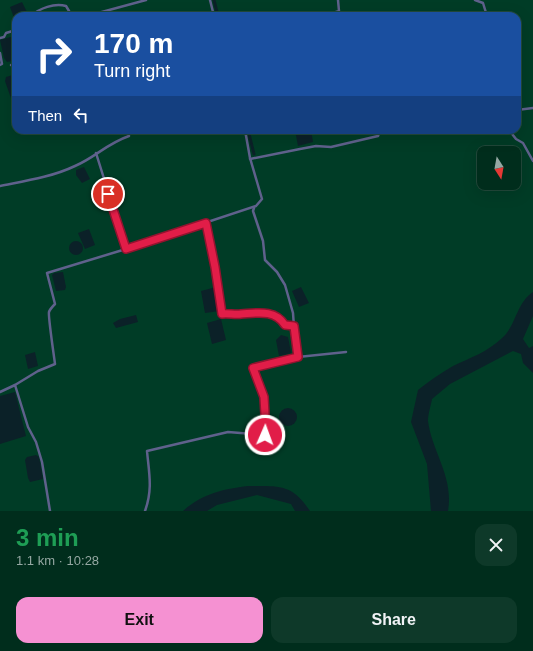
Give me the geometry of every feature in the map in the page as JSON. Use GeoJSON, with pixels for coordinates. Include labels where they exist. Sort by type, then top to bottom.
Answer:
{"type":"FeatureCollection","features":[{"type":"Feature","properties":{"kind":"street"},"geometry":{"type":"LineString","coordinates":[[102,12],[146,0]]}},
{"type":"Feature","properties":{"kind":"street"},"geometry":{"type":"LineString","coordinates":[[210,0],[213,12]]}},
{"type":"Feature","properties":{"kind":"street"},"geometry":{"type":"LineString","coordinates":[[337,12],[339,11],[338,0]]}},
{"type":"Feature","properties":{"kind":"street"},"geometry":{"type":"LineString","coordinates":[[475,0],[484,3],[486,12]]}},
{"type":"Feature","properties":{"kind":"street"},"geometry":{"type":"LineString","coordinates":[[37,12],[43,8],[61,5],[66,6],[70,12]]}},
{"type":"Feature","properties":{"kind":"street"},"geometry":{"type":"LineString","coordinates":[[0,38],[4,37],[6,32],[12,31]]}},
{"type":"Feature","properties":{"kind":"street"},"geometry":{"type":"LineString","coordinates":[[0,53],[2,64],[0,65]]}},
{"type":"Feature","properties":{"kind":"street"},"geometry":{"type":"LineString","coordinates":[[521,110],[533,108]]}},
{"type":"Feature","properties":{"kind":"street"},"geometry":{"type":"LineString","coordinates":[[0,186],[54,175],[83,162],[113,142],[129,136],[129,134]]}},
{"type":"Feature","properties":{"kind":"street"},"geometry":{"type":"LineString","coordinates":[[246,134],[250,160],[262,199],[253,211],[263,241],[265,260],[277,272],[284,285],[293,313],[298,357]]}},
{"type":"Feature","properties":{"kind":"street"},"geometry":{"type":"LineString","coordinates":[[250,160],[316,146],[331,147],[378,136],[379,134]]}},
{"type":"Feature","properties":{"kind":"street"},"geometry":{"type":"LineString","coordinates":[[512,134],[516,139],[523,143],[533,160]]}},
{"type":"Feature","properties":{"kind":"street"},"geometry":{"type":"LineString","coordinates":[[96,153],[126,249]]}},
{"type":"Feature","properties":{"kind":"street"},"geometry":{"type":"LineString","coordinates":[[0,392],[38,371],[56,364],[49,320],[49,312],[55,304],[47,273],[126,249],[256,206]]}},
{"type":"Feature","properties":{"kind":"street"},"geometry":{"type":"LineString","coordinates":[[206,223],[215,267],[222,314],[239,315],[254,312],[268,313],[280,319],[285,325],[294,326]]}},
{"type":"Feature","properties":{"kind":"street"},"geometry":{"type":"LineString","coordinates":[[145,511],[150,496],[150,482],[146,451],[228,432],[265,435],[264,397],[253,368],[298,357],[346,352]]}},
{"type":"Feature","properties":{"kind":"street"},"geometry":{"type":"LineString","coordinates":[[15,385],[28,427],[36,442],[41,457],[50,511]]}},
{"type":"Feature","properties":{"kind":"water"},"geometry":{"type":"Polygon","coordinates":[[[22,2],[27,12],[12,12],[10,7],[22,2]]]}},
{"type":"Feature","properties":{"kind":"water"},"geometry":{"type":"Polygon","coordinates":[[[12,37],[12,61],[7,62],[4,58],[0,40],[12,37]]]}},
{"type":"Feature","properties":{"kind":"water"},"geometry":{"type":"Polygon","coordinates":[[[12,75],[12,101],[5,81],[6,77],[12,75]]]}},
{"type":"Feature","properties":{"kind":"water"},"geometry":{"type":"Polygon","coordinates":[[[296,134],[312,134],[313,142],[298,146],[296,134]]]}},
{"type":"Feature","properties":{"kind":"water"},"geometry":{"type":"Polygon","coordinates":[[[84,167],[90,179],[82,183],[76,175],[76,170],[84,167]]]}},
{"type":"Feature","properties":{"kind":"water"},"geometry":{"type":"Polygon","coordinates":[[[89,229],[95,245],[85,249],[78,233],[89,229]]]}},
{"type":"Feature","properties":{"kind":"water"},"geometry":{"type":"Polygon","coordinates":[[[73,241],[79,241],[83,245],[83,251],[79,255],[73,255],[69,251],[69,245],[73,241]]]}},
{"type":"Feature","properties":{"kind":"water"},"geometry":{"type":"Polygon","coordinates":[[[63,272],[66,287],[65,290],[56,291],[52,275],[54,273],[63,272]]]}},
{"type":"Feature","properties":{"kind":"water"},"geometry":{"type":"Polygon","coordinates":[[[216,287],[220,311],[205,313],[201,291],[216,287]]]}},
{"type":"Feature","properties":{"kind":"water"},"geometry":{"type":"Polygon","coordinates":[[[301,287],[309,303],[299,307],[292,291],[301,287]]]}},
{"type":"Feature","properties":{"kind":"water"},"geometry":{"type":"Polygon","coordinates":[[[533,292],[533,316],[523,339],[529,348],[533,346],[533,373],[523,363],[521,354],[513,351],[450,384],[432,399],[428,421],[430,432],[448,487],[449,499],[448,511],[431,511],[427,464],[411,422],[418,390],[453,366],[496,344],[510,328],[523,302],[533,292]]]}},
{"type":"Feature","properties":{"kind":"water"},"geometry":{"type":"Polygon","coordinates":[[[136,315],[138,322],[116,328],[113,323],[120,319],[136,315]]]}},
{"type":"Feature","properties":{"kind":"water"},"geometry":{"type":"Polygon","coordinates":[[[221,319],[226,340],[212,344],[207,323],[221,319]]]}},
{"type":"Feature","properties":{"kind":"water"},"geometry":{"type":"Polygon","coordinates":[[[281,335],[288,337],[291,353],[279,356],[276,340],[281,335]]]}},
{"type":"Feature","properties":{"kind":"water"},"geometry":{"type":"Polygon","coordinates":[[[35,352],[38,366],[28,369],[25,355],[35,352]]]}},
{"type":"Feature","properties":{"kind":"water"},"geometry":{"type":"Polygon","coordinates":[[[15,392],[26,436],[0,444],[0,396],[15,392]]]}},
{"type":"Feature","properties":{"kind":"water"},"geometry":{"type":"Polygon","coordinates":[[[288,408],[294,411],[297,417],[294,423],[288,426],[282,423],[279,417],[282,411],[288,408]]]}},
{"type":"Feature","properties":{"kind":"water"},"geometry":{"type":"Polygon","coordinates":[[[36,455],[39,457],[43,479],[30,482],[25,460],[27,457],[36,455]]]}},
{"type":"Feature","properties":{"kind":"water"},"geometry":{"type":"Polygon","coordinates":[[[248,486],[284,488],[297,495],[310,511],[295,511],[291,504],[257,495],[217,505],[207,511],[183,511],[205,496],[248,486]]]}},
{"type":"Feature","properties":{"kind":"waterway"},"geometry":{"type":"LineString","coordinates":[[214,0],[217,12]]}},
{"type":"Feature","properties":{"kind":"waterway"},"geometry":{"type":"LineString","coordinates":[[249,134],[254,154]]}},
{"type":"Feature","properties":{"kind":"route"},"geometry":{"type":"LineString","coordinates":[[108,194],[126,249],[156,240],[183,229],[206,223],[213,255],[222,314],[230,313],[239,315],[249,312],[268,313],[280,319],[285,325],[294,326],[294,342],[298,357],[290,360],[256,366],[253,368],[264,397],[265,435]]}}]}
